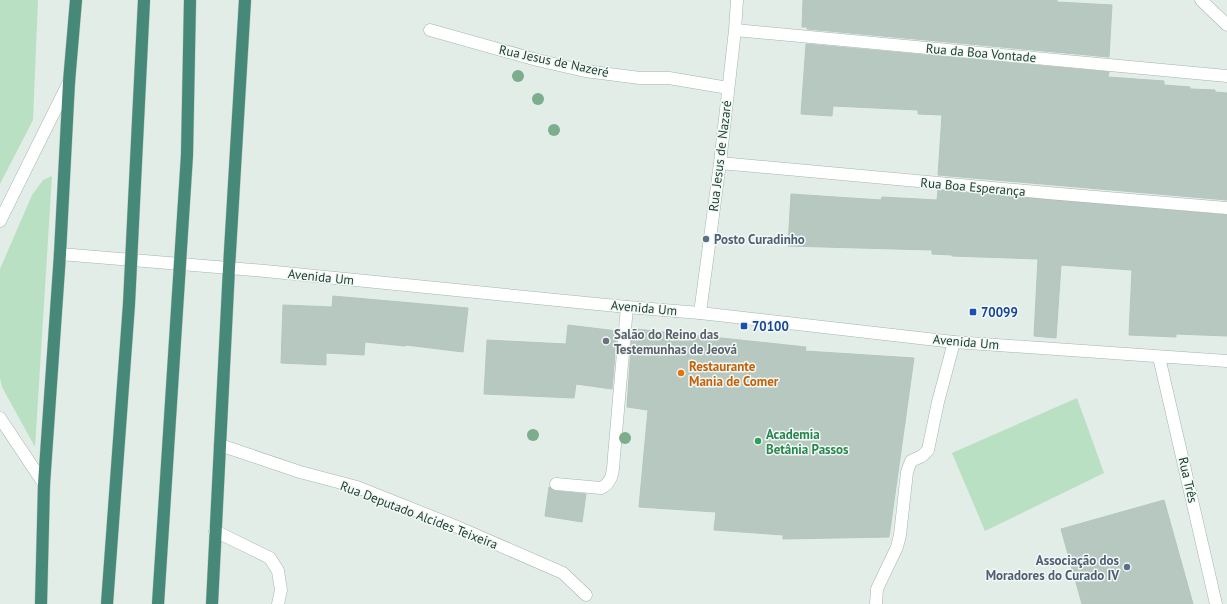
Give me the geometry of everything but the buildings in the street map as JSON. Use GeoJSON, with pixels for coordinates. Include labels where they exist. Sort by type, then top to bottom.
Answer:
{"type":"FeatureCollection","features":[{"type":"Feature","properties":{"kind":"highway"},"geometry":{"type":"LineString","coordinates":[[41,604],[44,484],[60,254],[69,82],[76,0]]}},
{"type":"Feature","properties":{"kind":"highway"},"geometry":{"type":"LineString","coordinates":[[107,604],[129,304],[144,0]]}},
{"type":"Feature","properties":{"kind":"highway"},"geometry":{"type":"LineString","coordinates":[[158,604],[186,155],[190,0]]}},
{"type":"Feature","properties":{"kind":"highway"},"geometry":{"type":"LineString","coordinates":[[212,604],[229,268],[245,0]]}},
{"type":"Feature","properties":{"kind":"street","name":"Rua Jesus de Nazaré"},"geometry":{"type":"LineString","coordinates":[[700,313],[720,163],[737,0]]}},
{"type":"Feature","properties":{"kind":"street"},"geometry":{"type":"LineString","coordinates":[[1201,0],[1227,25]]}},
{"type":"Feature","properties":{"kind":"street","name":"Rua Jesus de Nazeré"},"geometry":{"type":"LineString","coordinates":[[430,30],[531,58],[586,71],[640,78],[676,79],[728,88]]}},
{"type":"Feature","properties":{"kind":"street","name":"Rua da Boa Vontade"},"geometry":{"type":"LineString","coordinates":[[735,30],[1227,76]]}},
{"type":"Feature","properties":{"kind":"street"},"geometry":{"type":"LineString","coordinates":[[0,221],[69,82]]}},
{"type":"Feature","properties":{"kind":"street","name":"Rua Boa Esperança"},"geometry":{"type":"LineString","coordinates":[[720,163],[1227,208]]}},
{"type":"Feature","properties":{"kind":"street","name":"Avenida Um"},"geometry":{"type":"LineString","coordinates":[[60,254],[229,268],[700,313],[954,342],[1227,361]]}},
{"type":"Feature","properties":{"kind":"street"},"geometry":{"type":"LineString","coordinates":[[556,484],[601,488],[606,486],[610,480],[614,456],[627,307]]}},
{"type":"Feature","properties":{"kind":"street"},"geometry":{"type":"LineString","coordinates":[[876,604],[877,589],[897,547],[900,535],[907,472],[911,461],[922,456],[928,450],[938,402],[954,342]]}},
{"type":"Feature","properties":{"kind":"street","name":"Rua Três"},"geometry":{"type":"LineString","coordinates":[[1159,357],[1216,604]]}},
{"type":"Feature","properties":{"kind":"street"},"geometry":{"type":"LineString","coordinates":[[0,418],[44,484]]}},
{"type":"Feature","properties":{"kind":"street","name":"Rua Deputado Alcides Teixeira"},"geometry":{"type":"LineString","coordinates":[[220,445],[300,472],[357,487],[455,526],[562,572],[586,595]]}},
{"type":"Feature","properties":{"kind":"street"},"geometry":{"type":"LineString","coordinates":[[215,531],[270,558],[278,571],[281,590],[278,604]]}},
{"type":"Feature","properties":{"kind":"green space"},"geometry":{"type":"Polygon","coordinates":[[[0,0],[38,0],[33,120],[0,184],[0,0]]]}},
{"type":"Feature","properties":{"kind":"green space"},"geometry":{"type":"Polygon","coordinates":[[[52,176],[35,447],[2,387],[0,378],[0,269],[32,195],[43,180],[52,176]]]}},
{"type":"Feature","properties":{"kind":"green space"},"geometry":{"type":"Polygon","coordinates":[[[1077,398],[1104,473],[985,531],[952,453],[1077,398]]]}},
{"type":"Feature","properties":{"kind":"place","name":"Posto Curadinho"},"geometry":{"type":"Point","coordinates":[706,239]}},
{"type":"Feature","properties":{"kind":"place","name":"70099"},"geometry":{"type":"Point","coordinates":[973,312]}},
{"type":"Feature","properties":{"kind":"place","name":"70100"},"geometry":{"type":"Point","coordinates":[744,326]}},
{"type":"Feature","properties":{"kind":"place","name":"Salão do Reino das Testemunhas de Jeová"},"geometry":{"type":"Point","coordinates":[606,341]}},
{"type":"Feature","properties":{"kind":"place","name":"Restaurante Mania de Comer"},"geometry":{"type":"Point","coordinates":[681,373]}},
{"type":"Feature","properties":{"kind":"place","name":"Academia Betânia Passos"},"geometry":{"type":"Point","coordinates":[758,441]}},
{"type":"Feature","properties":{"kind":"place","name":"Associação dos Moradores do Curado IV"},"geometry":{"type":"Point","coordinates":[1127,567]}}]}
